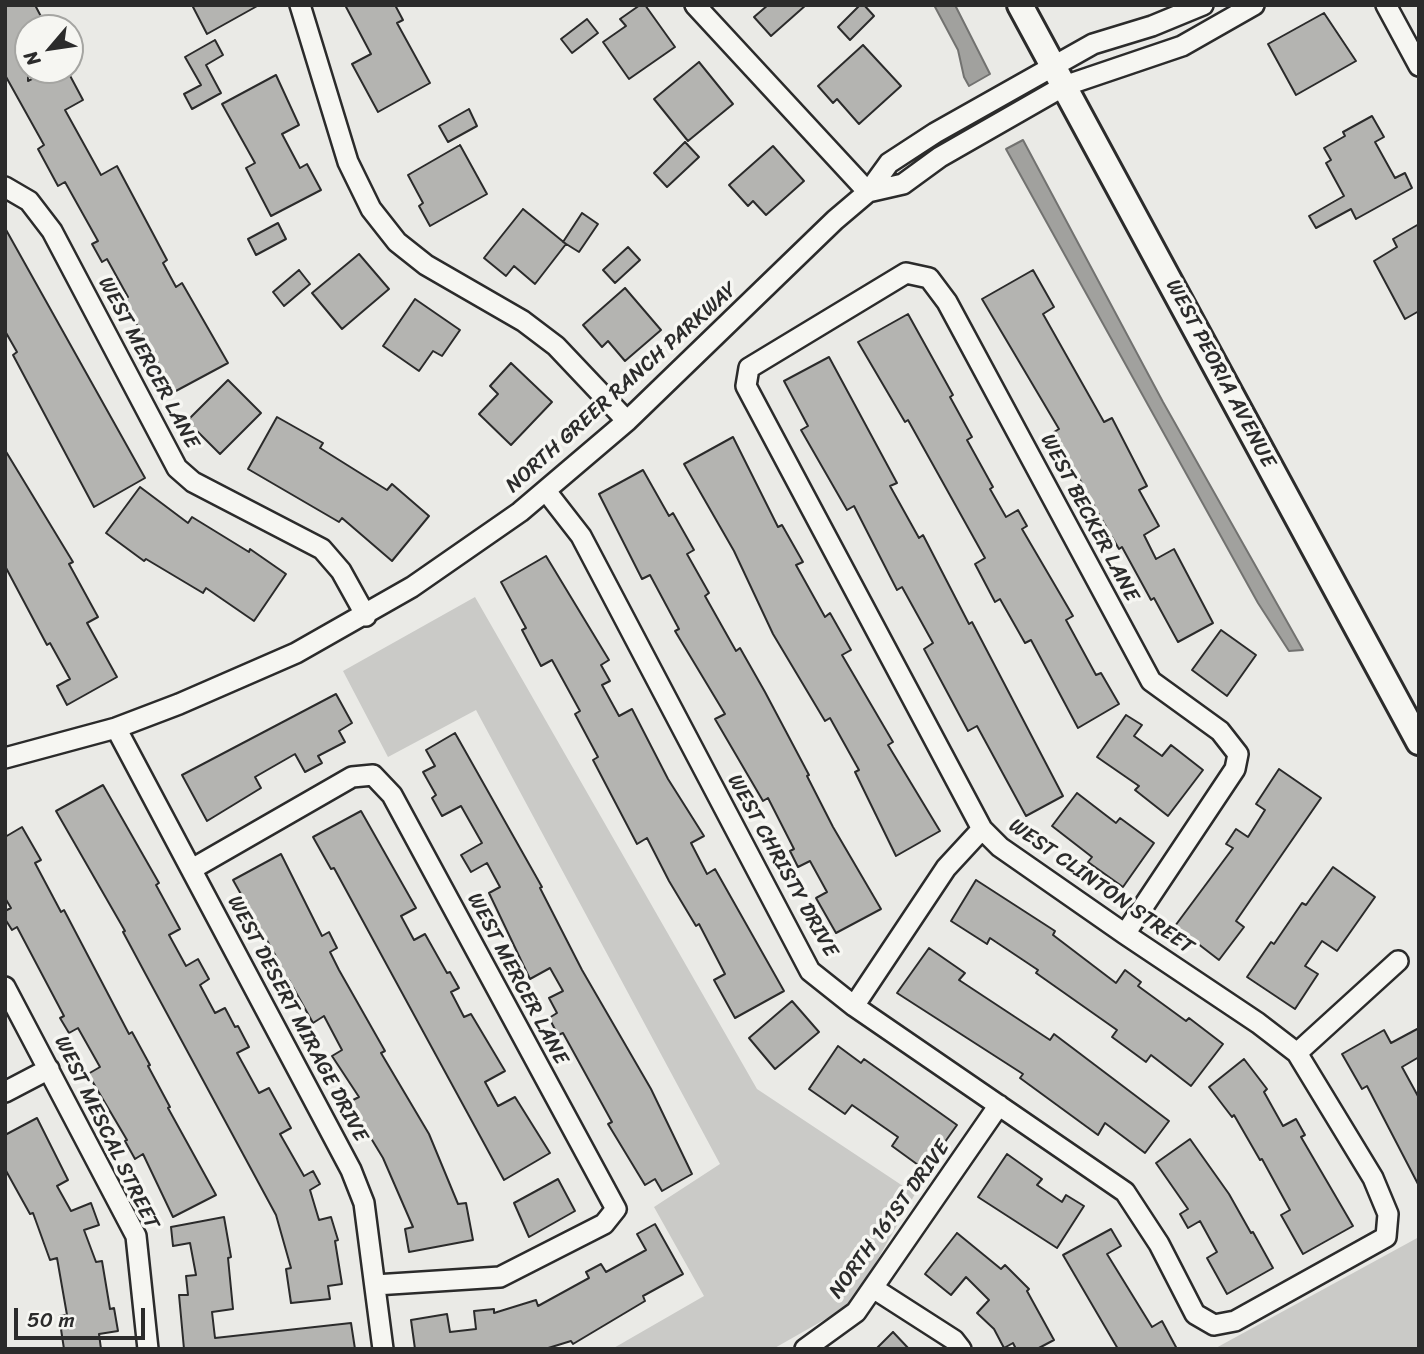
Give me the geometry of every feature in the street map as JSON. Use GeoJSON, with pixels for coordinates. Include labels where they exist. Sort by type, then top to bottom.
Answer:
{"type":"FeatureCollection","features":[{"type":"Feature","properties":{"kind":"main road","name":"WEST PEORIA AVENUE"},"geometry":{"type":"LineString","coordinates":[[1020,5],[1419,742]]}},
{"type":"Feature","properties":{"kind":"street"},"geometry":{"type":"LineString","coordinates":[[300,5],[348,162],[378,218],[397,242],[426,265],[523,321],[556,346],[627,421]]}},
{"type":"Feature","properties":{"kind":"street"},"geometry":{"type":"LineString","coordinates":[[695,5],[868,192]]}},
{"type":"Feature","properties":{"kind":"street"},"geometry":{"type":"LineString","coordinates":[[1059,77],[1093,44],[1152,26],[1203,5]]}},
{"type":"Feature","properties":{"kind":"street"},"geometry":{"type":"LineString","coordinates":[[1059,77],[1182,46],[1254,5]]}},
{"type":"Feature","properties":{"kind":"street"},"geometry":{"type":"LineString","coordinates":[[1386,5],[1419,66]]}},
{"type":"Feature","properties":{"kind":"street","name":"NORTH GREER RANCH PARKWAY"},"geometry":{"type":"LineString","coordinates":[[5,758],[116,728],[296,653],[366,616],[478,543],[547,491],[627,421],[835,220],[868,192],[902,184],[1059,77]]}},
{"type":"Feature","properties":{"kind":"street","name":"WEST MERCER LANE"},"geometry":{"type":"LineString","coordinates":[[5,187],[29,201],[52,231],[177,468],[193,482],[322,549],[341,571],[366,616]]}},
{"type":"Feature","properties":{"kind":"street","name":"WEST CLINTON STREET"},"geometry":{"type":"LineString","coordinates":[[929,278],[906,273],[748,368],[746,386],[982,829],[1000,847],[1258,1023],[1297,1053],[1373,1178],[1388,1214],[1386,1237],[1235,1321],[1214,1325]]}},
{"type":"Feature","properties":{"kind":"street","name":"WEST BECKER LANE"},"geometry":{"type":"LineString","coordinates":[[929,278],[947,302],[1151,681],[1220,732],[1238,754],[1235,769],[1125,934]]}},
{"type":"Feature","properties":{"kind":"street","name":"WEST CHRISTY DRIVE"},"geometry":{"type":"LineString","coordinates":[[547,491],[581,537],[810,971],[854,1006],[1125,1192],[1159,1244],[1195,1314],[1214,1325]]}},
{"type":"Feature","properties":{"kind":"street","name":"WEST DESERT MIRAGE DRIVE"},"geometry":{"type":"LineString","coordinates":[[116,728],[351,1170],[364,1203],[383,1349]]}},
{"type":"Feature","properties":{"kind":"street","name":"WEST MERCER LANE"},"geometry":{"type":"LineString","coordinates":[[192,869],[352,777],[373,775],[392,795],[616,1209],[604,1224],[500,1277],[375,1285]]}},
{"type":"Feature","properties":{"kind":"street"},"geometry":{"type":"LineString","coordinates":[[854,1006],[946,868],[982,829]]}},
{"type":"Feature","properties":{"kind":"street"},"geometry":{"type":"LineString","coordinates":[[1297,1053],[1398,961]]}},
{"type":"Feature","properties":{"kind":"street","name":"WEST MESCAL STREET"},"geometry":{"type":"LineString","coordinates":[[5,986],[136,1236],[148,1349]]}},
{"type":"Feature","properties":{"kind":"street"},"geometry":{"type":"LineString","coordinates":[[5,1092],[50,1069]]}},
{"type":"Feature","properties":{"kind":"street","name":"NORTH 161ST DRIVE"},"geometry":{"type":"LineString","coordinates":[[805,1349],[856,1312],[999,1105]]}},
{"type":"Feature","properties":{"kind":"street"},"geometry":{"type":"LineString","coordinates":[[873,1288],[954,1340],[961,1349]]}},
{"type":"Feature","properties":{"kind":"shaded area"},"geometry":{"type":"Polygon","coordinates":[[[934,5],[955,5],[990,74],[969,86],[964,77],[958,50],[934,5]]]}},
{"type":"Feature","properties":{"kind":"shaded area"},"geometry":{"type":"Polygon","coordinates":[[[1023,140],[1163,402],[1303,650],[1289,651],[1258,603],[1006,149],[1023,140]]]}},
{"type":"Feature","properties":{"kind":"shaded area"},"geometry":{"type":"Polygon","coordinates":[[[475,597],[757,1089],[915,1194],[852,1304],[773,1349],[612,1349],[704,1296],[654,1207],[720,1164],[476,710],[388,757],[343,671],[475,597]]]}},
{"type":"Feature","properties":{"kind":"shaded area"},"geometry":{"type":"Polygon","coordinates":[[[1419,1237],[1419,1349],[1214,1349],[1419,1237]]]}},
{"type":"Feature","properties":{"kind":"building"},"geometry":{"type":"Polygon","coordinates":[[[5,5],[35,5],[40,14],[14,14],[14,84],[74,84],[83,100],[65,110],[101,175],[117,166],[167,260],[163,263],[176,287],[182,283],[228,363],[174,392],[123,300],[128,297],[107,259],[102,262],[92,244],[98,241],[65,182],[58,186],[38,149],[44,145],[5,75],[5,5]]]}},
{"type":"Feature","properties":{"kind":"building"},"geometry":{"type":"Polygon","coordinates":[[[192,5],[259,5],[207,34],[192,5]]]}},
{"type":"Feature","properties":{"kind":"building"},"geometry":{"type":"Polygon","coordinates":[[[345,5],[395,5],[403,20],[397,23],[430,83],[378,112],[352,64],[371,54],[345,5]]]}},
{"type":"Feature","properties":{"kind":"building"},"geometry":{"type":"Polygon","coordinates":[[[640,5],[645,5],[675,47],[629,79],[603,42],[626,26],[620,19],[640,5]]]}},
{"type":"Feature","properties":{"kind":"building"},"geometry":{"type":"Polygon","coordinates":[[[768,5],[806,5],[771,36],[754,17],[768,5]]]}},
{"type":"Feature","properties":{"kind":"building"},"geometry":{"type":"Polygon","coordinates":[[[860,5],[864,5],[874,16],[850,40],[838,27],[860,5]]]}},
{"type":"Feature","properties":{"kind":"building"},"geometry":{"type":"Polygon","coordinates":[[[1324,13],[1356,61],[1296,95],[1268,44],[1324,13]]]}},
{"type":"Feature","properties":{"kind":"building"},"geometry":{"type":"Polygon","coordinates":[[[587,19],[598,33],[572,53],[561,39],[587,19]]]}},
{"type":"Feature","properties":{"kind":"building"},"geometry":{"type":"Polygon","coordinates":[[[215,40],[223,55],[206,65],[221,93],[192,109],[184,94],[201,85],[185,57],[215,40]]]}},
{"type":"Feature","properties":{"kind":"building"},"geometry":{"type":"Polygon","coordinates":[[[863,45],[901,86],[859,124],[837,99],[833,103],[818,86],[863,45]]]}},
{"type":"Feature","properties":{"kind":"building"},"geometry":{"type":"Polygon","coordinates":[[[699,62],[733,104],[688,141],[654,99],[699,62]]]}},
{"type":"Feature","properties":{"kind":"building"},"geometry":{"type":"Polygon","coordinates":[[[276,75],[299,125],[282,134],[300,168],[307,164],[321,190],[271,216],[246,168],[255,163],[222,104],[276,75]]]}},
{"type":"Feature","properties":{"kind":"building"},"geometry":{"type":"Polygon","coordinates":[[[469,109],[477,126],[448,142],[439,126],[469,109]]]}},
{"type":"Feature","properties":{"kind":"building"},"geometry":{"type":"Polygon","coordinates":[[[1372,116],[1384,137],[1375,142],[1395,178],[1405,173],[1412,188],[1356,219],[1351,209],[1316,228],[1309,216],[1344,196],[1326,163],[1331,160],[1324,148],[1345,136],[1343,132],[1372,116]]]}},
{"type":"Feature","properties":{"kind":"building"},"geometry":{"type":"Polygon","coordinates":[[[685,142],[699,157],[667,187],[654,173],[685,142]]]}},
{"type":"Feature","properties":{"kind":"building"},"geometry":{"type":"Polygon","coordinates":[[[460,145],[487,194],[430,226],[419,206],[423,203],[408,175],[460,145]]]}},
{"type":"Feature","properties":{"kind":"building"},"geometry":{"type":"Polygon","coordinates":[[[773,146],[804,181],[766,215],[753,201],[748,206],[729,185],[773,146]]]}},
{"type":"Feature","properties":{"kind":"building"},"geometry":{"type":"Polygon","coordinates":[[[523,209],[566,244],[535,284],[514,266],[506,276],[484,258],[523,209]]]}},
{"type":"Feature","properties":{"kind":"building"},"geometry":{"type":"Polygon","coordinates":[[[582,213],[598,224],[579,252],[563,242],[582,213]]]}},
{"type":"Feature","properties":{"kind":"building"},"geometry":{"type":"Polygon","coordinates":[[[278,223],[286,239],[256,255],[248,239],[278,223]]]}},
{"type":"Feature","properties":{"kind":"building"},"geometry":{"type":"Polygon","coordinates":[[[1419,224],[1419,311],[1405,319],[1374,261],[1397,247],[1393,239],[1419,224]]]}},
{"type":"Feature","properties":{"kind":"building"},"geometry":{"type":"Polygon","coordinates":[[[5,228],[145,478],[94,507],[13,355],[17,352],[5,331],[5,228]]]}},
{"type":"Feature","properties":{"kind":"building"},"geometry":{"type":"Polygon","coordinates":[[[628,247],[640,260],[615,283],[603,270],[628,247]]]}},
{"type":"Feature","properties":{"kind":"building"},"geometry":{"type":"Polygon","coordinates":[[[359,254],[389,289],[342,329],[312,293],[359,254]]]}},
{"type":"Feature","properties":{"kind":"building"},"geometry":{"type":"Polygon","coordinates":[[[299,270],[310,284],[284,306],[273,292],[299,270]]]}},
{"type":"Feature","properties":{"kind":"building"},"geometry":{"type":"Polygon","coordinates":[[[1033,270],[1054,307],[1043,314],[1104,422],[1112,418],[1147,486],[1139,490],[1159,526],[1144,535],[1156,559],[1174,549],[1213,623],[1178,642],[1154,598],[1151,600],[1122,547],[1119,549],[1098,513],[1054,432],[1059,429],[982,299],[1033,270]]]}},
{"type":"Feature","properties":{"kind":"building"},"geometry":{"type":"Polygon","coordinates":[[[625,288],[661,330],[625,361],[608,341],[602,347],[583,325],[625,288]]]}},
{"type":"Feature","properties":{"kind":"building"},"geometry":{"type":"Polygon","coordinates":[[[415,299],[460,330],[442,356],[433,351],[419,371],[383,346],[415,299]]]}},
{"type":"Feature","properties":{"kind":"building"},"geometry":{"type":"Polygon","coordinates":[[[908,314],[953,395],[950,397],[972,437],[967,440],[993,487],[990,489],[1006,517],[1018,510],[1027,526],[1022,529],[1073,616],[1066,620],[1096,675],[1101,673],[1119,704],[1078,728],[1031,640],[1025,643],[1000,599],[995,602],[975,564],[985,558],[908,420],[905,422],[858,342],[908,314]]]}},
{"type":"Feature","properties":{"kind":"building"},"geometry":{"type":"Polygon","coordinates":[[[829,357],[897,483],[890,486],[919,538],[923,535],[969,624],[972,622],[1063,796],[1026,816],[977,726],[968,731],[924,649],[933,643],[902,587],[897,590],[854,506],[847,510],[801,430],[808,426],[784,381],[829,357]]]}},
{"type":"Feature","properties":{"kind":"building"},"geometry":{"type":"Polygon","coordinates":[[[511,363],[552,402],[511,445],[479,414],[498,394],[490,386],[511,363]]]}},
{"type":"Feature","properties":{"kind":"building"},"geometry":{"type":"Polygon","coordinates":[[[228,380],[261,413],[220,454],[187,421],[228,380]]]}},
{"type":"Feature","properties":{"kind":"building"},"geometry":{"type":"Polygon","coordinates":[[[277,417],[323,443],[320,448],[387,490],[392,484],[429,516],[392,561],[342,518],[339,522],[248,469],[277,417]]]}},
{"type":"Feature","properties":{"kind":"building"},"geometry":{"type":"Polygon","coordinates":[[[733,437],[778,527],[782,525],[803,562],[796,565],[825,617],[830,613],[851,650],[842,655],[893,742],[888,745],[940,831],[896,856],[855,772],[859,770],[830,718],[825,721],[773,634],[734,551],[684,464],[733,437]]]}},
{"type":"Feature","properties":{"kind":"building"},"geometry":{"type":"Polygon","coordinates":[[[5,450],[73,562],[69,564],[98,617],[87,623],[117,677],[67,705],[57,686],[70,679],[50,643],[47,645],[5,566],[5,450]]]}},
{"type":"Feature","properties":{"kind":"building"},"geometry":{"type":"Polygon","coordinates":[[[643,470],[669,516],[673,513],[694,550],[687,554],[709,593],[705,596],[736,651],[740,648],[765,692],[833,827],[881,909],[836,933],[816,898],[827,892],[810,861],[798,867],[790,851],[794,849],[768,798],[763,801],[715,719],[725,714],[675,631],[679,629],[650,575],[642,579],[599,494],[643,470]]]}},
{"type":"Feature","properties":{"kind":"building"},"geometry":{"type":"Polygon","coordinates":[[[140,487],[188,523],[192,517],[249,552],[250,549],[286,574],[254,621],[206,588],[203,593],[146,559],[144,561],[106,533],[140,487]]]}},
{"type":"Feature","properties":{"kind":"building"},"geometry":{"type":"Polygon","coordinates":[[[546,556],[609,660],[601,665],[610,681],[602,685],[619,716],[632,709],[668,779],[704,836],[691,843],[707,874],[715,869],[784,991],[735,1018],[714,980],[725,974],[699,924],[696,926],[647,838],[637,844],[593,760],[598,757],[575,714],[580,711],[552,660],[541,666],[522,630],[526,628],[501,582],[546,556]]]}},
{"type":"Feature","properties":{"kind":"building"},"geometry":{"type":"Polygon","coordinates":[[[1221,630],[1256,655],[1227,696],[1192,670],[1221,630]]]}},
{"type":"Feature","properties":{"kind":"building"},"geometry":{"type":"Polygon","coordinates":[[[336,694],[352,723],[339,731],[345,742],[318,756],[322,763],[305,772],[295,754],[255,777],[261,788],[207,821],[182,775],[336,694]]]}},
{"type":"Feature","properties":{"kind":"building"},"geometry":{"type":"Polygon","coordinates":[[[1126,715],[1142,725],[1134,736],[1162,756],[1171,745],[1203,770],[1168,816],[1135,790],[1139,786],[1097,757],[1126,715]]]}},
{"type":"Feature","properties":{"kind":"building"},"geometry":{"type":"Polygon","coordinates":[[[455,733],[542,887],[540,888],[582,970],[651,1089],[692,1174],[662,1191],[655,1179],[645,1185],[608,1124],[612,1122],[563,1033],[558,1035],[549,1018],[557,1013],[549,998],[563,991],[550,968],[530,979],[489,893],[500,887],[487,863],[471,872],[461,855],[482,843],[461,806],[442,816],[432,798],[436,795],[423,772],[435,766],[426,750],[455,733]]]}},
{"type":"Feature","properties":{"kind":"building"},"geometry":{"type":"Polygon","coordinates":[[[1279,769],[1321,798],[1236,921],[1244,927],[1219,960],[1175,926],[1233,848],[1226,844],[1236,829],[1248,837],[1265,810],[1256,804],[1279,769]]]}},
{"type":"Feature","properties":{"kind":"building"},"geometry":{"type":"Polygon","coordinates":[[[103,785],[159,883],[156,885],[180,929],[169,935],[186,966],[198,959],[209,979],[200,985],[215,1013],[225,1008],[249,1047],[237,1053],[259,1093],[269,1088],[291,1128],[280,1134],[304,1176],[313,1171],[320,1184],[310,1190],[319,1220],[331,1217],[338,1240],[335,1241],[342,1284],[328,1286],[330,1299],[291,1303],[286,1269],[291,1268],[276,1215],[123,932],[125,931],[56,811],[103,785]]]}},
{"type":"Feature","properties":{"kind":"building"},"geometry":{"type":"Polygon","coordinates":[[[1077,793],[1116,823],[1120,818],[1154,843],[1123,887],[1088,862],[1092,857],[1052,826],[1077,793]]]}},
{"type":"Feature","properties":{"kind":"building"},"geometry":{"type":"Polygon","coordinates":[[[361,811],[416,908],[401,916],[414,940],[425,934],[447,973],[450,972],[459,988],[451,992],[464,1017],[471,1014],[505,1071],[485,1082],[498,1106],[515,1097],[550,1153],[504,1180],[334,868],[331,869],[313,837],[361,811]]]}},
{"type":"Feature","properties":{"kind":"building"},"geometry":{"type":"Polygon","coordinates":[[[22,827],[41,860],[35,863],[61,912],[64,910],[129,1034],[132,1032],[150,1065],[148,1066],[170,1107],[168,1108],[216,1195],[173,1217],[143,1154],[135,1159],[125,1141],[127,1140],[88,1074],[100,1067],[78,1028],[69,1033],[60,1018],[64,1016],[17,927],[12,930],[5,919],[5,911],[11,908],[5,898],[5,837],[22,827]]]}},
{"type":"Feature","properties":{"kind":"building"},"geometry":{"type":"Polygon","coordinates":[[[281,854],[322,936],[329,932],[337,948],[330,952],[385,1051],[381,1053],[429,1134],[458,1204],[466,1203],[473,1240],[409,1252],[405,1229],[413,1227],[383,1158],[349,1102],[359,1097],[332,1056],[342,1050],[324,1016],[313,1023],[289,980],[286,982],[275,962],[278,960],[233,880],[281,854]]]}},
{"type":"Feature","properties":{"kind":"building"},"geometry":{"type":"Polygon","coordinates":[[[1333,867],[1375,897],[1337,951],[1322,941],[1305,966],[1318,974],[1295,1009],[1247,977],[1271,942],[1274,944],[1302,903],[1306,905],[1333,867]]]}},
{"type":"Feature","properties":{"kind":"building"},"geometry":{"type":"Polygon","coordinates":[[[976,880],[1055,931],[1053,935],[1116,983],[1125,970],[1141,982],[1138,986],[1186,1021],[1189,1018],[1223,1044],[1191,1086],[1151,1055],[1146,1062],[1112,1037],[1117,1030],[1036,973],[1038,970],[990,938],[987,944],[951,921],[976,880]]]}},
{"type":"Feature","properties":{"kind":"building"},"geometry":{"type":"Polygon","coordinates":[[[929,948],[965,973],[959,980],[1050,1040],[1054,1034],[1169,1121],[1145,1153],[1105,1123],[1098,1135],[1020,1078],[1023,1074],[897,993],[929,948]]]}},
{"type":"Feature","properties":{"kind":"building"},"geometry":{"type":"Polygon","coordinates":[[[792,1001],[819,1032],[775,1069],[749,1038],[792,1001]]]}},
{"type":"Feature","properties":{"kind":"building"},"geometry":{"type":"Polygon","coordinates":[[[1419,1028],[1419,1057],[1402,1067],[1419,1098],[1419,1186],[1367,1086],[1362,1089],[1342,1054],[1384,1030],[1391,1043],[1419,1028]]]}},
{"type":"Feature","properties":{"kind":"building"},"geometry":{"type":"Polygon","coordinates":[[[838,1046],[861,1063],[864,1059],[957,1125],[925,1170],[892,1146],[898,1137],[852,1105],[845,1114],[809,1089],[838,1046]]]}},
{"type":"Feature","properties":{"kind":"building"},"geometry":{"type":"Polygon","coordinates":[[[1244,1059],[1267,1089],[1264,1092],[1283,1126],[1296,1119],[1305,1135],[1301,1137],[1353,1226],[1303,1254],[1281,1215],[1290,1210],[1262,1159],[1260,1160],[1234,1115],[1232,1117],[1209,1087],[1244,1059]]]}},
{"type":"Feature","properties":{"kind":"building"},"geometry":{"type":"Polygon","coordinates":[[[37,1118],[68,1180],[57,1186],[71,1211],[91,1203],[99,1225],[84,1230],[96,1262],[102,1261],[110,1309],[114,1308],[118,1331],[99,1334],[101,1349],[64,1349],[59,1316],[67,1315],[57,1258],[50,1260],[33,1213],[30,1214],[5,1169],[5,1135],[37,1118]]]}},
{"type":"Feature","properties":{"kind":"building"},"geometry":{"type":"Polygon","coordinates":[[[1190,1139],[1229,1194],[1273,1268],[1227,1294],[1207,1258],[1217,1252],[1200,1221],[1188,1228],[1180,1214],[1188,1209],[1156,1163],[1190,1139]]]}},
{"type":"Feature","properties":{"kind":"building"},"geometry":{"type":"Polygon","coordinates":[[[1007,1154],[1042,1179],[1037,1185],[1062,1202],[1066,1195],[1084,1206],[1057,1248],[978,1197],[1007,1154]]]}},
{"type":"Feature","properties":{"kind":"building"},"geometry":{"type":"Polygon","coordinates":[[[558,1179],[575,1211],[529,1237],[514,1203],[558,1179]]]}},
{"type":"Feature","properties":{"kind":"building"},"geometry":{"type":"Polygon","coordinates":[[[224,1217],[231,1257],[228,1258],[233,1309],[212,1312],[215,1338],[351,1323],[355,1349],[184,1349],[179,1295],[188,1295],[186,1276],[196,1275],[190,1243],[173,1246],[171,1227],[224,1217]]]}},
{"type":"Feature","properties":{"kind":"building"},"geometry":{"type":"Polygon","coordinates":[[[655,1224],[683,1274],[643,1296],[645,1301],[573,1344],[571,1341],[545,1349],[415,1349],[411,1320],[447,1314],[450,1332],[476,1329],[474,1311],[494,1309],[494,1313],[536,1300],[538,1306],[589,1278],[586,1272],[601,1264],[606,1272],[646,1250],[637,1234],[655,1224]]]}},
{"type":"Feature","properties":{"kind":"building"},"geometry":{"type":"Polygon","coordinates":[[[1111,1229],[1121,1246],[1107,1254],[1152,1327],[1162,1321],[1177,1349],[1118,1349],[1063,1255],[1111,1229]]]}},
{"type":"Feature","properties":{"kind":"building"},"geometry":{"type":"Polygon","coordinates":[[[957,1233],[1001,1269],[1005,1265],[1029,1289],[1027,1291],[1054,1340],[1037,1349],[1016,1349],[1013,1343],[1004,1348],[994,1329],[977,1313],[989,1300],[966,1277],[951,1295],[925,1274],[957,1233]]]}},
{"type":"Feature","properties":{"kind":"building"},"geometry":{"type":"Polygon","coordinates":[[[893,1332],[909,1349],[876,1349],[893,1332]]]}}]}
